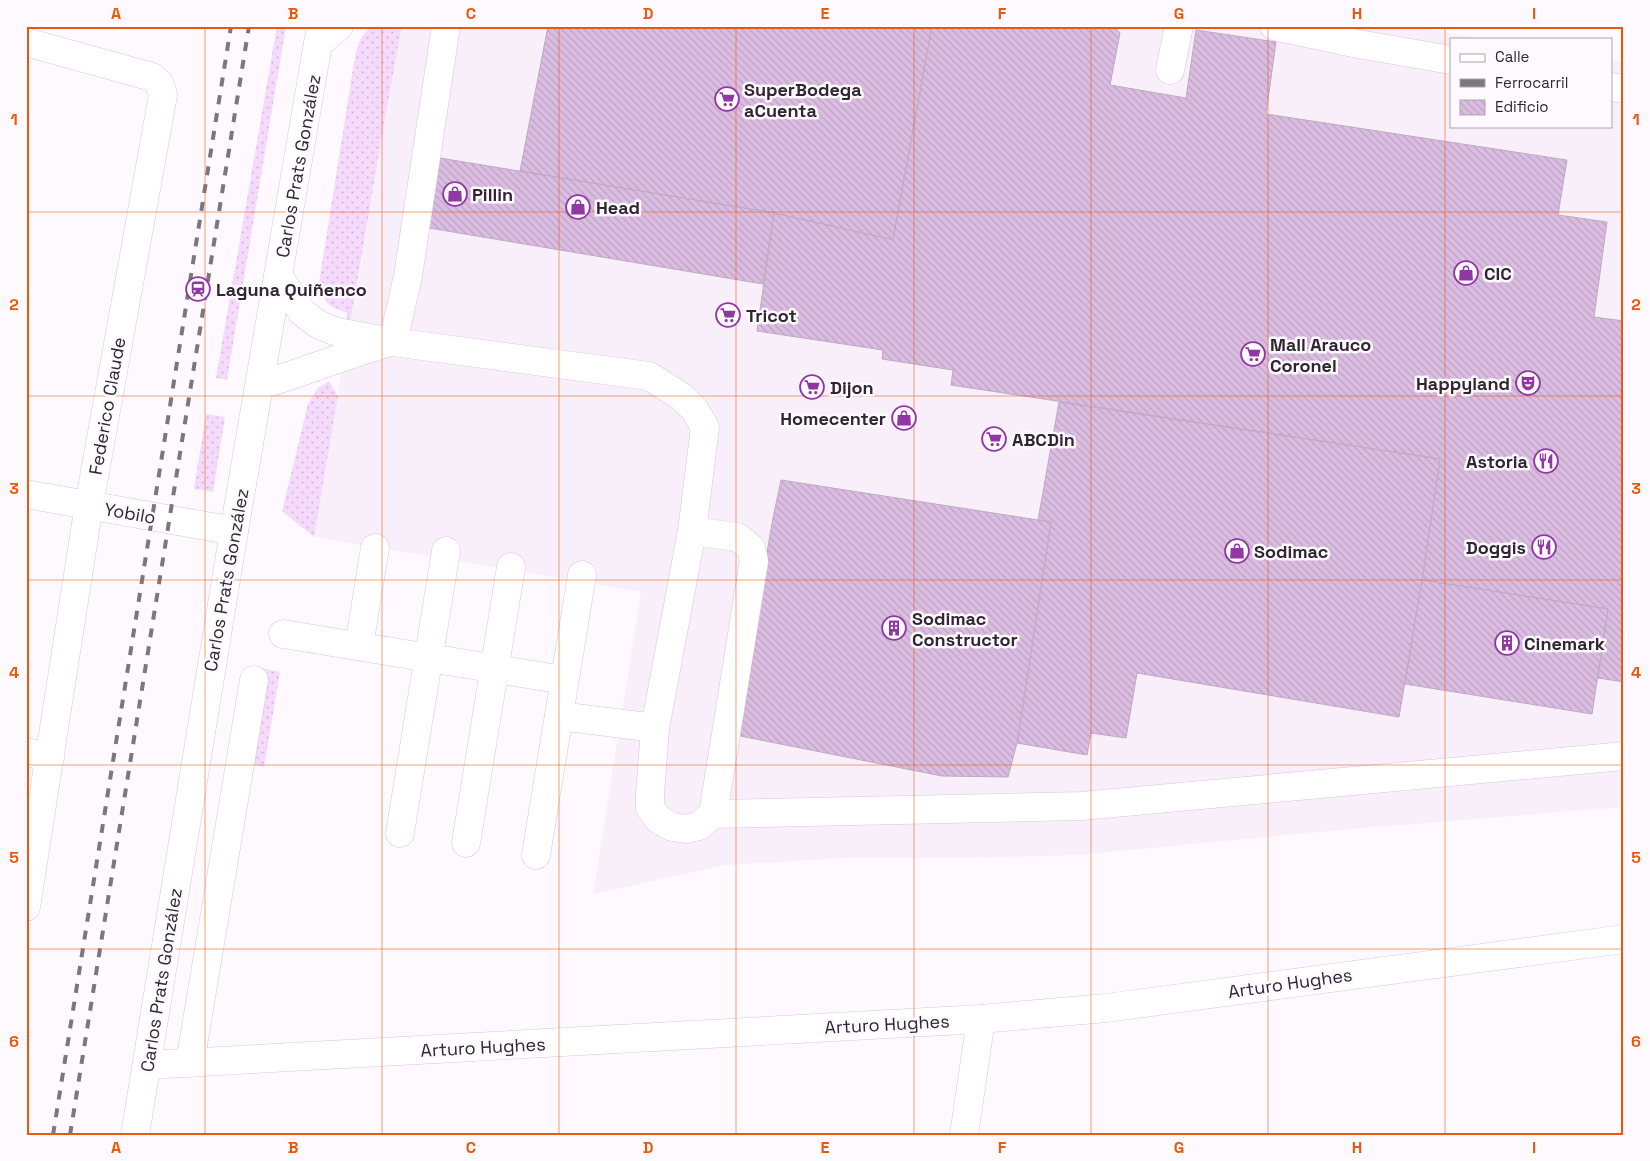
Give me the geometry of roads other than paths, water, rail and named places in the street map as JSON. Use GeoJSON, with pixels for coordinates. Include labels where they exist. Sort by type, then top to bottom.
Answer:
{"type":"FeatureCollection","features":[{"type":"Feature","properties":{"kind":"street"},"geometry":{"type":"LineString","coordinates":[[320,35],[339,26]]}},
{"type":"Feature","properties":{"kind":"street"},"geometry":{"type":"LineString","coordinates":[[393,342],[408,276],[446,26]]}},
{"type":"Feature","properties":{"kind":"street"},"geometry":{"type":"LineString","coordinates":[[1170,70],[1179,26]]}},
{"type":"Feature","properties":{"kind":"street"},"geometry":{"type":"LineString","coordinates":[[1274,26],[1358,44],[1450,60]]}},
{"type":"Feature","properties":{"kind":"street","name":"Carlos Prats González"},"geometry":{"type":"LineString","coordinates":[[135,1135],[234,531],[320,35]]}},
{"type":"Feature","properties":{"kind":"street","name":"Federico Claude"},"geometry":{"type":"LineString","coordinates":[[26,42],[152,77],[159,83],[162,89],[163,102],[89,505],[38,755],[26,907]]}},
{"type":"Feature","properties":{"kind":"street"},"geometry":{"type":"LineString","coordinates":[[279,277],[302,312],[319,324],[337,332],[393,342],[650,376],[682,397],[694,410],[705,427],[692,530],[655,728],[650,794],[650,808],[658,819],[672,827],[686,829],[699,826],[713,814],[1082,806],[1624,756]]}},
{"type":"Feature","properties":{"kind":"street"},"geometry":{"type":"LineString","coordinates":[[260,385],[286,378],[359,351],[393,342]]}},
{"type":"Feature","properties":{"kind":"street","name":"Yobilo"},"geometry":{"type":"LineString","coordinates":[[26,494],[234,531]]}},
{"type":"Feature","properties":{"kind":"street"},"geometry":{"type":"LineString","coordinates":[[692,530],[737,537],[751,548],[754,561],[713,814]]}},
{"type":"Feature","properties":{"kind":"street"},"geometry":{"type":"LineString","coordinates":[[359,646],[375,548]]}},
{"type":"Feature","properties":{"kind":"street"},"geometry":{"type":"LineString","coordinates":[[400,834],[446,551]]}},
{"type":"Feature","properties":{"kind":"street"},"geometry":{"type":"LineString","coordinates":[[466,843],[511,566]]}},
{"type":"Feature","properties":{"kind":"street"},"geometry":{"type":"LineString","coordinates":[[536,855],[582,575]]}},
{"type":"Feature","properties":{"kind":"street"},"geometry":{"type":"LineString","coordinates":[[283,634],[564,680]]}},
{"type":"Feature","properties":{"kind":"street"},"geometry":{"type":"LineString","coordinates":[[190,1063],[254,680]]}},
{"type":"Feature","properties":{"kind":"street"},"geometry":{"type":"LineString","coordinates":[[559,716],[655,728]]}},
{"type":"Feature","properties":{"kind":"street","name":"Arturo Hughes"},"geometry":{"type":"LineString","coordinates":[[147,1065],[981,1019],[1106,1008],[1624,939]]}},
{"type":"Feature","properties":{"kind":"street"},"geometry":{"type":"LineString","coordinates":[[964,1135],[981,1019]]}},
{"type":"Feature","properties":{"kind":"railway"},"geometry":{"type":"LineString","coordinates":[[53,1135],[231,26]]}},
{"type":"Feature","properties":{"kind":"railway"},"geometry":{"type":"LineString","coordinates":[[70,1135],[249,26]]}},
{"type":"Feature","properties":{"kind":"place","name":"SuperBodega aCuenta"},"geometry":{"type":"Point","coordinates":[727,99]}},
{"type":"Feature","properties":{"kind":"place","name":"Pillin"},"geometry":{"type":"Point","coordinates":[455,194]}},
{"type":"Feature","properties":{"kind":"place","name":"Head"},"geometry":{"type":"Point","coordinates":[578,207]}},
{"type":"Feature","properties":{"kind":"place","name":"CIC"},"geometry":{"type":"Point","coordinates":[1466,273]}},
{"type":"Feature","properties":{"kind":"place","name":"Laguna Quiñenco"},"geometry":{"type":"Point","coordinates":[198,289]}},
{"type":"Feature","properties":{"kind":"place","name":"Tricot"},"geometry":{"type":"Point","coordinates":[728,315]}},
{"type":"Feature","properties":{"kind":"place","name":"Mall Arauco Coronel"},"geometry":{"type":"Point","coordinates":[1253,354]}},
{"type":"Feature","properties":{"kind":"place","name":"Happyland"},"geometry":{"type":"Point","coordinates":[1528,383]}},
{"type":"Feature","properties":{"kind":"place","name":"Dijon"},"geometry":{"type":"Point","coordinates":[812,387]}},
{"type":"Feature","properties":{"kind":"place","name":"Homecenter"},"geometry":{"type":"Point","coordinates":[904,418]}},
{"type":"Feature","properties":{"kind":"place","name":"ABCDin"},"geometry":{"type":"Point","coordinates":[994,439]}},
{"type":"Feature","properties":{"kind":"place","name":"Astoria"},"geometry":{"type":"Point","coordinates":[1546,461]}},
{"type":"Feature","properties":{"kind":"place","name":"Doggis"},"geometry":{"type":"Point","coordinates":[1544,547]}},
{"type":"Feature","properties":{"kind":"place","name":"Sodimac"},"geometry":{"type":"Point","coordinates":[1237,551]}},
{"type":"Feature","properties":{"kind":"place","name":"Sodimac Constructor"},"geometry":{"type":"Point","coordinates":[894,628]}},
{"type":"Feature","properties":{"kind":"place","name":"Cinemark"},"geometry":{"type":"Point","coordinates":[1507,643]}}]}
